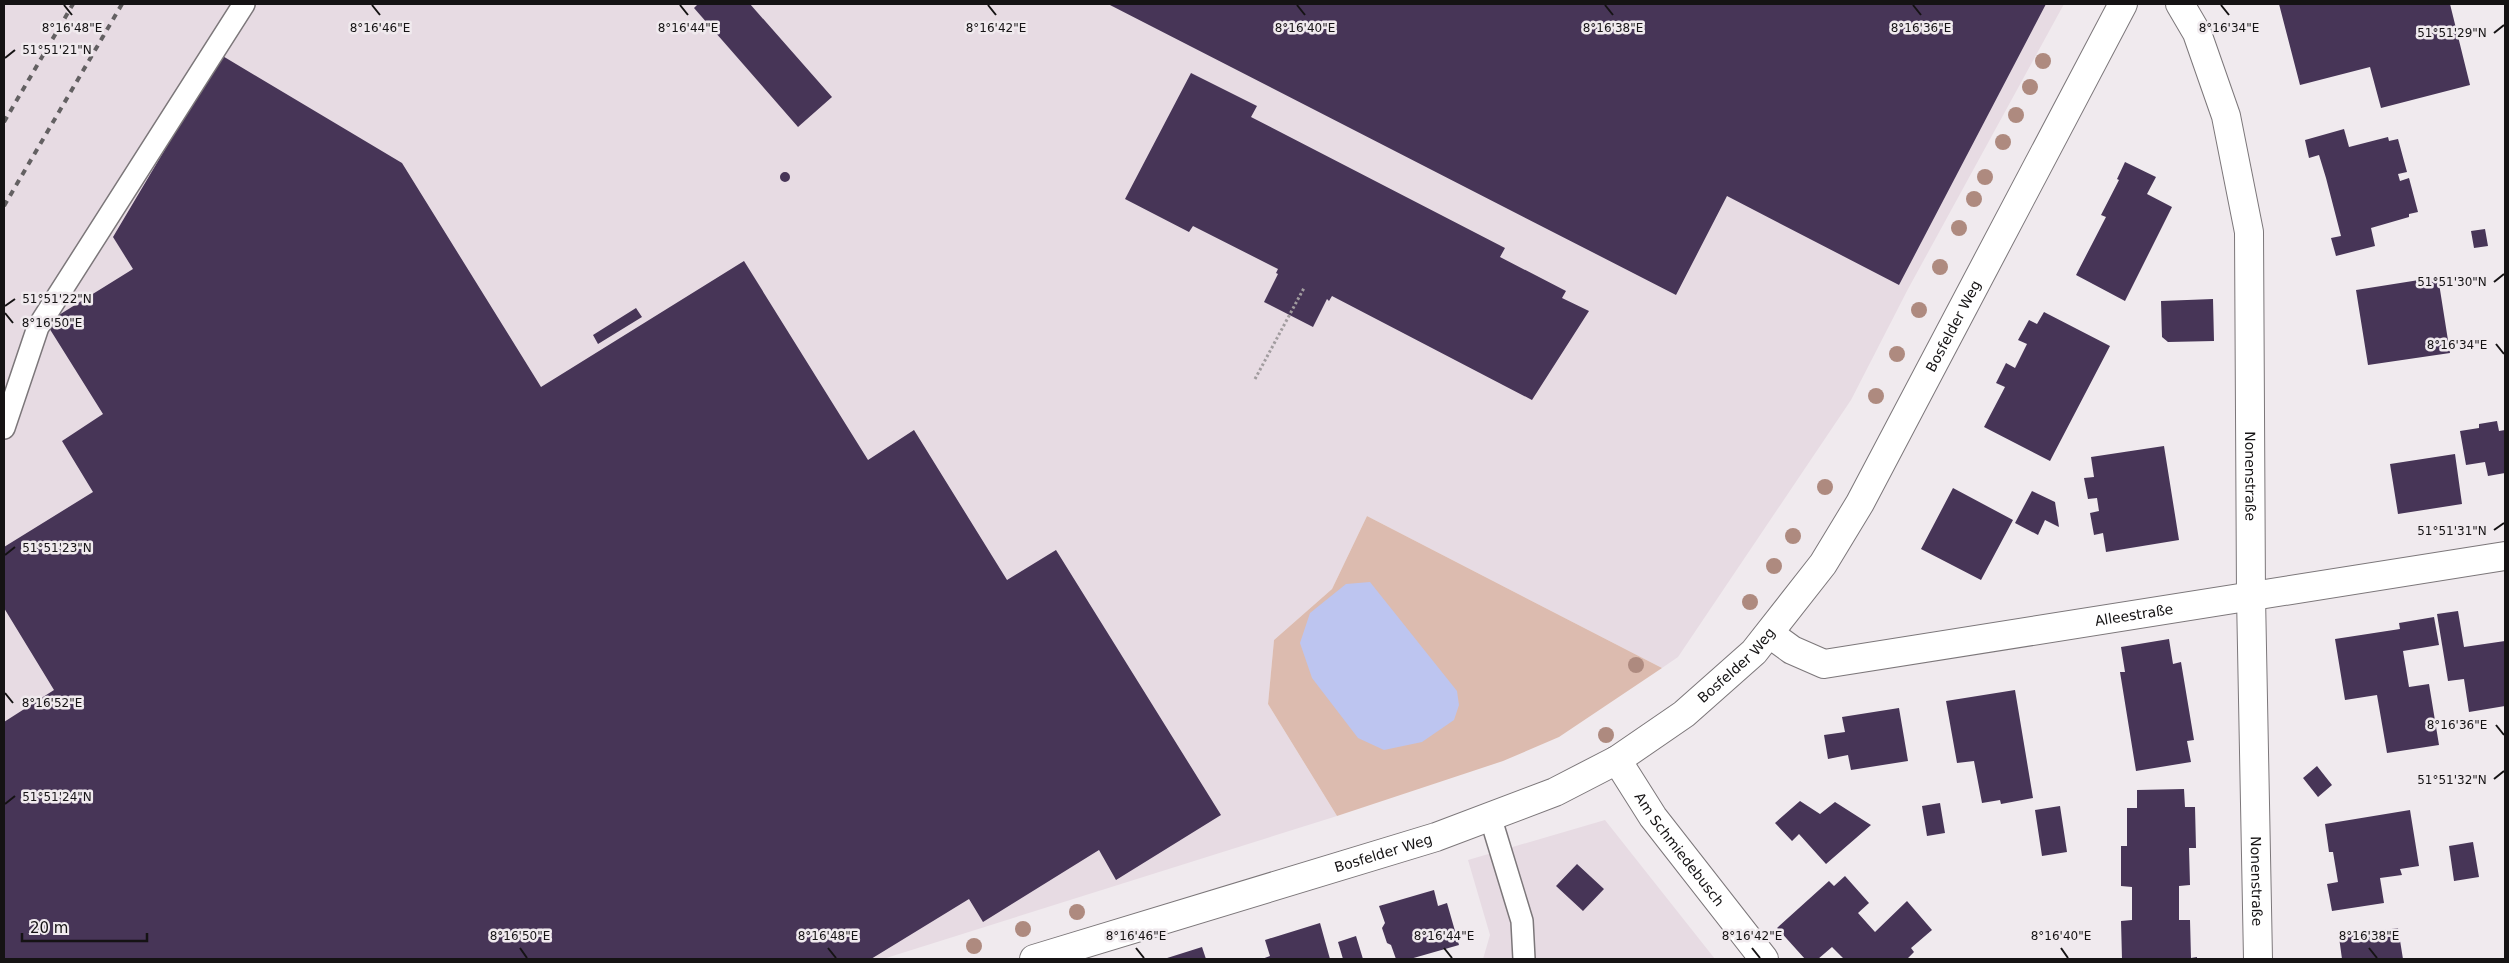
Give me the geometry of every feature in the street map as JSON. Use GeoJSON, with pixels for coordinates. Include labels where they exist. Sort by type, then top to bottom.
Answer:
{"type":"FeatureCollection","features":[{"type":"Feature","properties":{"kind":"street","name":"Bosfelder Weg"},"geometry":{"type":"LineString","coordinates":[[1034,959],[1436,836],[1555,792],[1617,760],[1684,714],[1754,652],[1823,564],[1860,503],[2123,4]]}},
{"type":"Feature","properties":{"kind":"street","name":"Nonenstraße"},"geometry":{"type":"LineString","coordinates":[[2180,4],[2197,33],[2226,116],[2249,232],[2251,596],[2258,959]]}},
{"type":"Feature","properties":{"kind":"street","name":"Alleestraße"},"geometry":{"type":"LineString","coordinates":[[1770,634],[1792,650],[1824,664],[2505,556]]}},
{"type":"Feature","properties":{"kind":"street","name":"Am Schmiedebusch"},"geometry":{"type":"LineString","coordinates":[[1617,760],[1653,817],[1764,959]]}},
{"type":"Feature","properties":{"kind":"lane"},"geometry":{"type":"LineString","coordinates":[[4,428],[38,327],[244,4]]}},
{"type":"Feature","properties":{"kind":"lane"},"geometry":{"type":"LineString","coordinates":[[1490,816],[1522,922],[1524,959]]}},
{"type":"Feature","properties":{"kind":"path"},"geometry":{"type":"LineString","coordinates":[[1255,379],[1304,288]]}},
{"type":"Feature","properties":{"kind":"shaded area"},"geometry":{"type":"Polygon","coordinates":[[[4,4],[2064,4],[1908,289],[1851,400],[1678,657],[1662,668],[1367,516],[1332,589],[1274,640],[1268,704],[1337,816],[883,959],[4,959],[4,4]]]}},
{"type":"Feature","properties":{"kind":"shaded area"},"geometry":{"type":"Polygon","coordinates":[[[1367,516],[1662,668],[1559,737],[1503,761],[1337,816],[1268,704],[1274,640],[1332,589],[1367,516]]]}},
{"type":"Feature","properties":{"kind":"shaded area"},"geometry":{"type":"Polygon","coordinates":[[[1605,820],[1715,959],[1483,959],[1490,935],[1468,860],[1605,820]]]}},
{"type":"Feature","properties":{"kind":"water"},"geometry":{"type":"Polygon","coordinates":[[[1370,582],[1457,691],[1459,705],[1454,720],[1422,742],[1384,750],[1358,738],[1312,678],[1300,643],[1310,613],[1346,584],[1370,582]]]}},
{"type":"Feature","properties":{"kind":"building"},"geometry":{"type":"Polygon","coordinates":[[[698,4],[750,4],[832,97],[798,127],[694,8],[698,4]]]}},
{"type":"Feature","properties":{"kind":"building"},"geometry":{"type":"Polygon","coordinates":[[[1108,4],[2046,4],[1899,285],[1727,196],[1676,295],[1108,4]]]}},
{"type":"Feature","properties":{"kind":"building"},"geometry":{"type":"Polygon","coordinates":[[[2279,4],[2450,4],[2470,85],[2381,108],[2370,67],[2300,85],[2279,4]]]}},
{"type":"Feature","properties":{"kind":"building"},"geometry":{"type":"Polygon","coordinates":[[[221,55],[402,163],[541,387],[744,261],[868,460],[914,430],[1007,580],[1056,550],[1221,815],[1116,880],[1099,850],[983,922],[969,899],[871,959],[4,959],[4,722],[54,690],[4,608],[4,547],[93,492],[62,441],[103,414],[46,323],[133,269],[113,237],[221,55]]]}},
{"type":"Feature","properties":{"kind":"building"},"geometry":{"type":"Polygon","coordinates":[[[1191,73],[1257,106],[1251,117],[1505,248],[1500,257],[1566,291],[1562,298],[1589,311],[1532,400],[1332,296],[1329,301],[1327,299],[1313,327],[1264,302],[1278,274],[1276,273],[1278,269],[1193,226],[1189,232],[1125,199],[1191,73]]]}},
{"type":"Feature","properties":{"kind":"building"},"geometry":{"type":"Polygon","coordinates":[[[2344,129],[2349,147],[2388,137],[2389,141],[2398,139],[2407,172],[2398,174],[2400,181],[2409,178],[2418,212],[2409,214],[2409,217],[2371,228],[2375,246],[2336,256],[2331,238],[2341,236],[2326,178],[2319,155],[2309,158],[2305,140],[2344,129]]]}},
{"type":"Feature","properties":{"kind":"building"},"geometry":{"type":"Polygon","coordinates":[[[2125,162],[2156,177],[2147,194],[2172,207],[2125,301],[2076,275],[2106,217],[2101,215],[2119,180],[2117,179],[2125,162]]]}},
{"type":"Feature","properties":{"kind":"building"},"geometry":{"type":"Polygon","coordinates":[[[785,172],[790,177],[785,182],[780,177],[785,172]]]}},
{"type":"Feature","properties":{"kind":"building"},"geometry":{"type":"Polygon","coordinates":[[[2485,229],[2488,246],[2474,248],[2471,231],[2485,229]]]}},
{"type":"Feature","properties":{"kind":"building"},"geometry":{"type":"Polygon","coordinates":[[[2438,277],[2450,353],[2368,365],[2356,290],[2438,277]]]}},
{"type":"Feature","properties":{"kind":"building"},"geometry":{"type":"Polygon","coordinates":[[[2213,299],[2214,341],[2168,342],[2162,337],[2161,301],[2213,299]]]}},
{"type":"Feature","properties":{"kind":"building"},"geometry":{"type":"Polygon","coordinates":[[[636,308],[642,317],[598,344],[593,335],[636,308]]]}},
{"type":"Feature","properties":{"kind":"building"},"geometry":{"type":"Polygon","coordinates":[[[2044,312],[2110,346],[2050,461],[1984,427],[2005,387],[1996,383],[2006,363],[2015,368],[2027,344],[2018,340],[2029,320],[2037,324],[2044,312]]]}},
{"type":"Feature","properties":{"kind":"building"},"geometry":{"type":"Polygon","coordinates":[[[2497,421],[2499,431],[2505,430],[2505,473],[2488,476],[2485,462],[2466,465],[2460,431],[2479,428],[2479,424],[2497,421]]]}},
{"type":"Feature","properties":{"kind":"building"},"geometry":{"type":"Polygon","coordinates":[[[2164,446],[2179,540],[2106,552],[2103,533],[2094,535],[2090,513],[2099,511],[2097,498],[2088,499],[2084,478],[2094,477],[2091,457],[2164,446]]]}},
{"type":"Feature","properties":{"kind":"building"},"geometry":{"type":"Polygon","coordinates":[[[2455,454],[2462,504],[2398,514],[2390,464],[2455,454]]]}},
{"type":"Feature","properties":{"kind":"building"},"geometry":{"type":"Polygon","coordinates":[[[1953,488],[2013,520],[1981,580],[1921,549],[1953,488]]]}},
{"type":"Feature","properties":{"kind":"building"},"geometry":{"type":"Polygon","coordinates":[[[2032,491],[2055,502],[2059,527],[2045,520],[2038,535],[2015,523],[2032,491]]]}},
{"type":"Feature","properties":{"kind":"building"},"geometry":{"type":"Polygon","coordinates":[[[2458,611],[2464,647],[2505,641],[2505,706],[2469,712],[2464,679],[2448,681],[2437,614],[2458,611]]]}},
{"type":"Feature","properties":{"kind":"building"},"geometry":{"type":"Polygon","coordinates":[[[2434,617],[2439,645],[2403,651],[2409,687],[2429,684],[2439,745],[2387,753],[2377,695],[2345,700],[2335,639],[2400,629],[2399,623],[2434,617]]]}},
{"type":"Feature","properties":{"kind":"building"},"geometry":{"type":"Polygon","coordinates":[[[2169,639],[2173,664],[2181,662],[2194,740],[2187,741],[2191,762],[2136,771],[2120,672],[2125,672],[2121,647],[2169,639]]]}},
{"type":"Feature","properties":{"kind":"building"},"geometry":{"type":"Polygon","coordinates":[[[2015,690],[2033,798],[2001,804],[2000,800],[1982,803],[1974,761],[1957,763],[1946,701],[2015,690]]]}},
{"type":"Feature","properties":{"kind":"building"},"geometry":{"type":"Polygon","coordinates":[[[1899,708],[1908,761],[1851,770],[1848,755],[1828,759],[1824,735],[1845,732],[1842,717],[1899,708]]]}},
{"type":"Feature","properties":{"kind":"building"},"geometry":{"type":"Polygon","coordinates":[[[2317,766],[2332,785],[2318,797],[2303,778],[2317,766]]]}},
{"type":"Feature","properties":{"kind":"building"},"geometry":{"type":"Polygon","coordinates":[[[2184,789],[2185,807],[2195,807],[2196,848],[2189,848],[2190,885],[2179,886],[2179,920],[2190,920],[2191,958],[2197,957],[2197,959],[2122,959],[2121,921],[2132,920],[2132,887],[2121,886],[2121,846],[2127,846],[2127,808],[2137,808],[2137,790],[2184,789]]]}},
{"type":"Feature","properties":{"kind":"building"},"geometry":{"type":"Polygon","coordinates":[[[1800,801],[1820,814],[1835,802],[1871,825],[1826,864],[1799,834],[1792,841],[1775,823],[1800,801]]]}},
{"type":"Feature","properties":{"kind":"building"},"geometry":{"type":"Polygon","coordinates":[[[1940,803],[1945,833],[1927,836],[1922,806],[1940,803]]]}},
{"type":"Feature","properties":{"kind":"building"},"geometry":{"type":"Polygon","coordinates":[[[2060,806],[2067,852],[2042,856],[2035,810],[2060,806]]]}},
{"type":"Feature","properties":{"kind":"building"},"geometry":{"type":"Polygon","coordinates":[[[2410,810],[2419,866],[2400,869],[2402,875],[2380,878],[2384,903],[2332,911],[2327,884],[2338,882],[2333,852],[2329,852],[2325,824],[2410,810]]]}},
{"type":"Feature","properties":{"kind":"building"},"geometry":{"type":"Polygon","coordinates":[[[2473,842],[2479,877],[2454,881],[2449,846],[2473,842]]]}},
{"type":"Feature","properties":{"kind":"building"},"geometry":{"type":"Polygon","coordinates":[[[1577,864],[1604,889],[1583,911],[1556,886],[1577,864]]]}},
{"type":"Feature","properties":{"kind":"building"},"geometry":{"type":"Polygon","coordinates":[[[1845,876],[1869,903],[1858,913],[1875,932],[1907,901],[1932,930],[1911,948],[1914,952],[1907,959],[1844,959],[1832,947],[1818,959],[1805,959],[1777,928],[1829,881],[1834,886],[1845,876]]]}},
{"type":"Feature","properties":{"kind":"building"},"geometry":{"type":"Polygon","coordinates":[[[1434,890],[1438,906],[1447,903],[1459,945],[1410,959],[1396,959],[1391,945],[1387,943],[1382,928],[1385,923],[1379,906],[1434,890]]]}},
{"type":"Feature","properties":{"kind":"building"},"geometry":{"type":"Polygon","coordinates":[[[1320,923],[1330,959],[1262,959],[1270,956],[1265,940],[1320,923]]]}},
{"type":"Feature","properties":{"kind":"building"},"geometry":{"type":"Polygon","coordinates":[[[2398,928],[2403,959],[2342,959],[2339,937],[2398,928]]]}},
{"type":"Feature","properties":{"kind":"building"},"geometry":{"type":"Polygon","coordinates":[[[1356,936],[1363,959],[1343,959],[1338,942],[1356,936]]]}},
{"type":"Feature","properties":{"kind":"building"},"geometry":{"type":"Polygon","coordinates":[[[1202,947],[1206,959],[1164,959],[1202,947]]]}},
{"type":"Feature","properties":{"kind":"railway"},"geometry":{"type":"LineString","coordinates":[[4,122],[73,4]]}},
{"type":"Feature","properties":{"kind":"railway"},"geometry":{"type":"LineString","coordinates":[[4,206],[122,4]]}}]}
